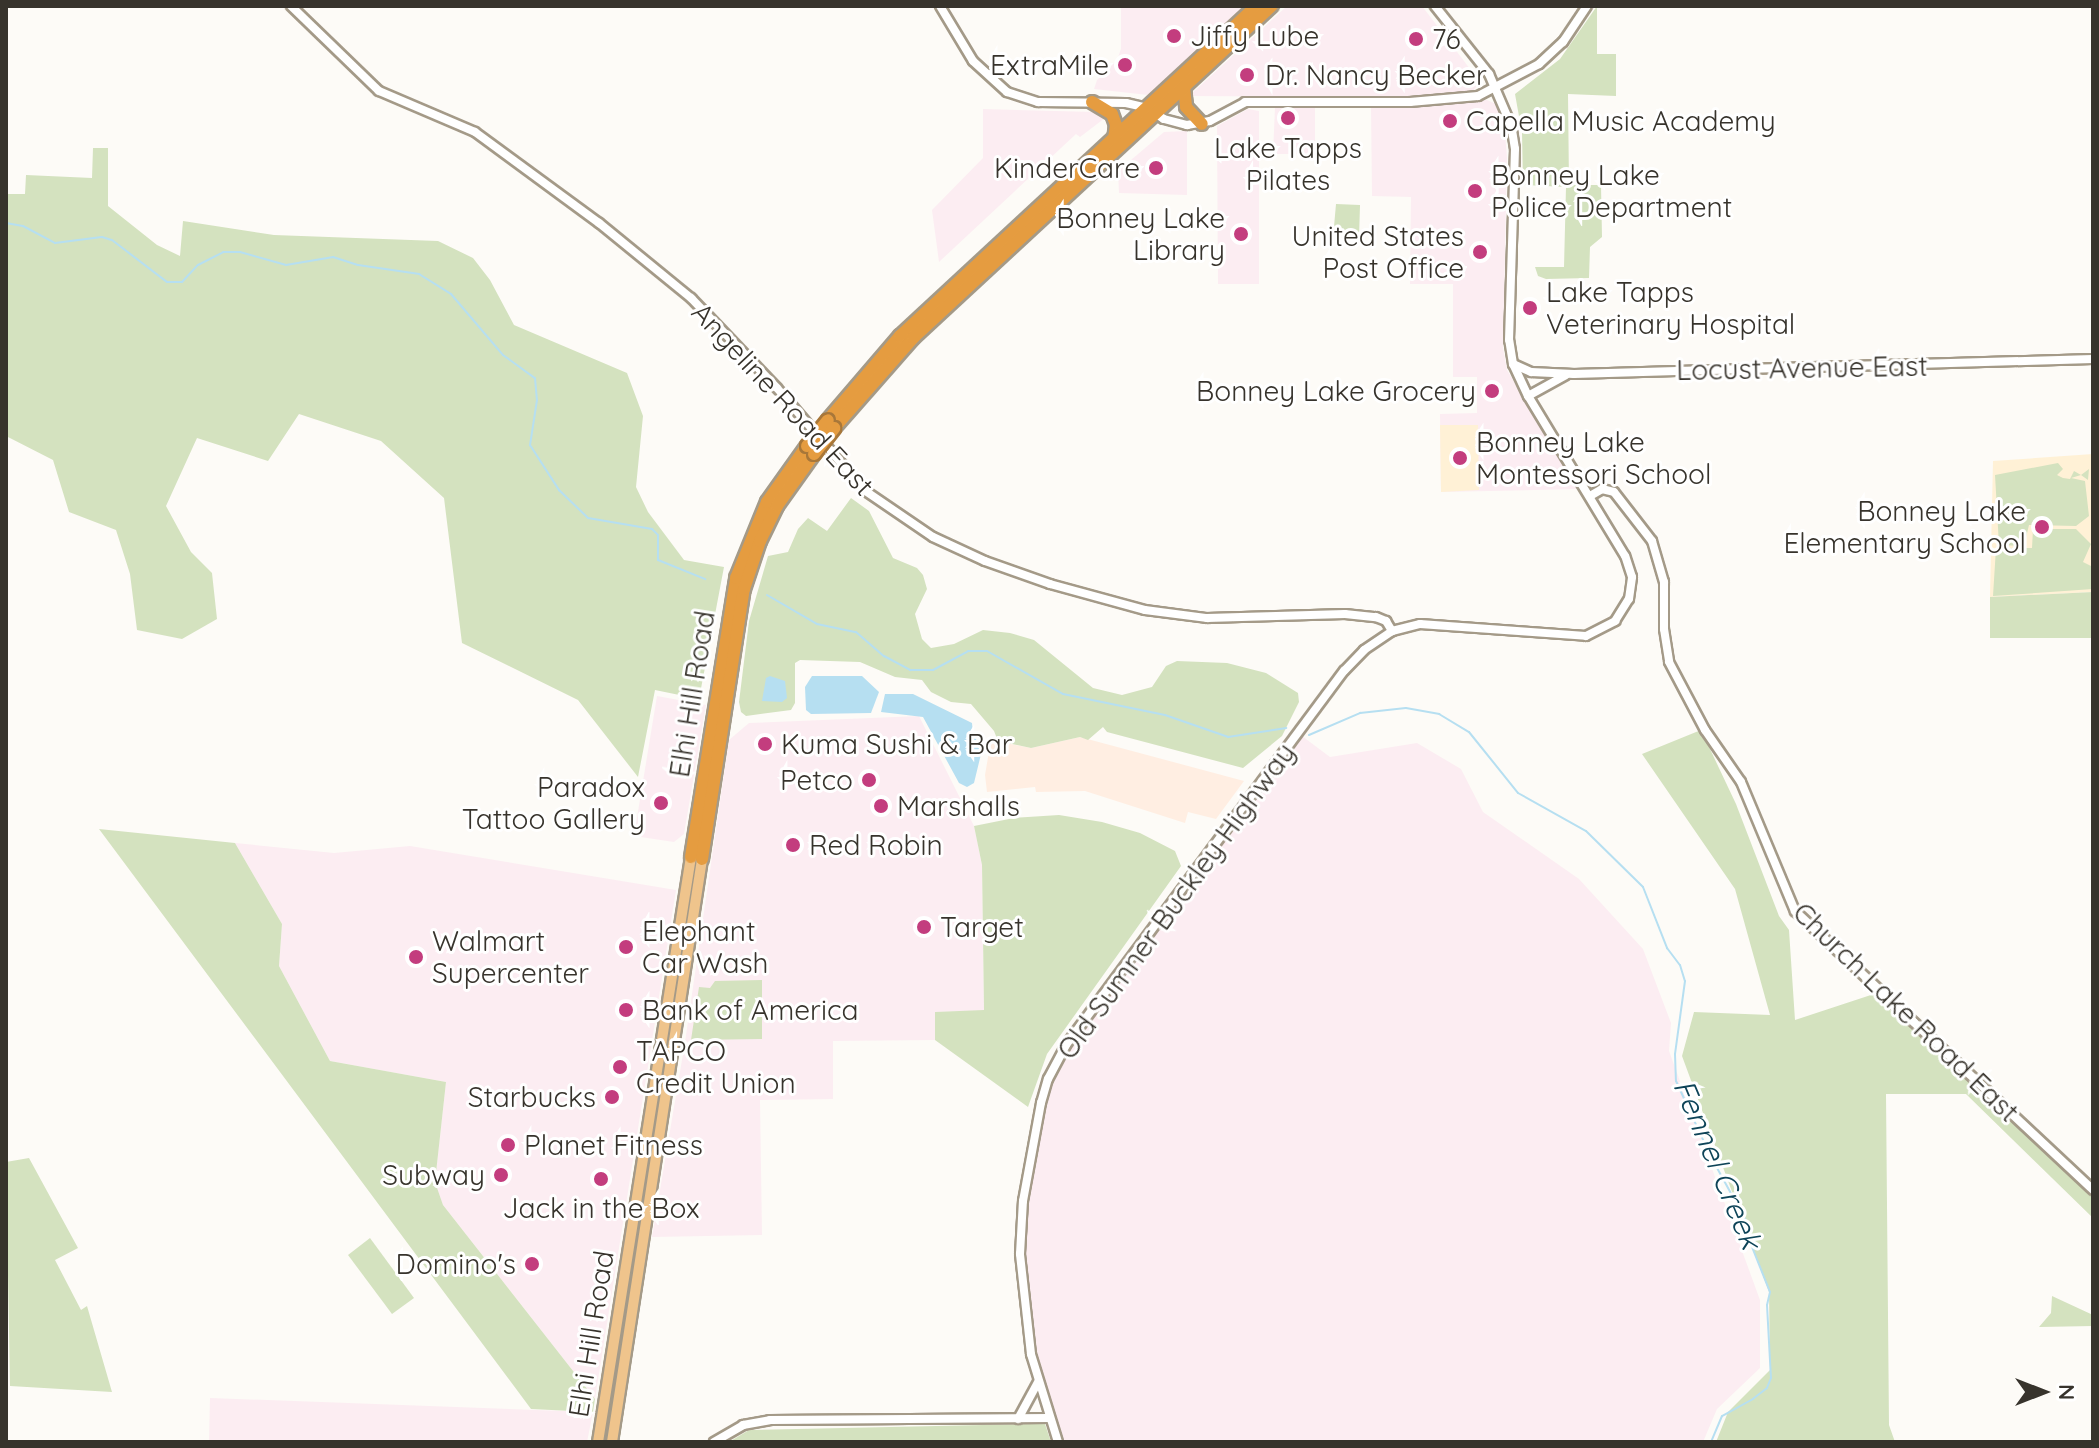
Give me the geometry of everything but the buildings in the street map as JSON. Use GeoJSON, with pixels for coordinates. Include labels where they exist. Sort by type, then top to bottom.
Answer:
{"type":"FeatureCollection","features":[{"type":"Feature","properties":{"kind":"highway"},"geometry":{"type":"LineString","coordinates":[[1152,111],[1256,6]]}},
{"type":"Feature","properties":{"kind":"highway"},"geometry":{"type":"LineString","coordinates":[[1152,111],[1184,87],[1272,6]]}},
{"type":"Feature","properties":{"kind":"highway"},"geometry":{"type":"LineString","coordinates":[[1184,87],[1186,107],[1202,124]]}},
{"type":"Feature","properties":{"kind":"highway"},"geometry":{"type":"LineString","coordinates":[[1092,102],[1112,114],[1116,125],[1114,140]]}},
{"type":"Feature","properties":{"kind":"highway","name":"Elhi Hill Road"},"geometry":{"type":"LineString","coordinates":[[696,858],[736,578],[767,502],[900,336],[1114,140],[1152,111]]}},
{"type":"Feature","properties":{"kind":"highway","name":"Elhi Hill Road"},"geometry":{"type":"LineString","coordinates":[[831,424],[913,338],[1152,111]]}},
{"type":"Feature","properties":{"kind":"main road","name":"Elhi Hill Road"},"geometry":{"type":"LineString","coordinates":[[598,1442],[696,858]]}},
{"type":"Feature","properties":{"kind":"main road","name":"Elhi Hill Road"},"geometry":{"type":"LineString","coordinates":[[612,1442],[696,858]]}},
{"type":"Feature","properties":{"kind":"street","name":"Angeline Road East"},"geometry":{"type":"LineString","coordinates":[[291,6],[379,91],[475,132],[599,223],[691,298],[777,388],[864,490],[933,537],[985,561],[1050,584],[1148,610],[1207,618],[1345,614],[1376,617],[1386,621],[1392,631]]}},
{"type":"Feature","properties":{"kind":"street"},"geometry":{"type":"LineString","coordinates":[[940,6],[973,61],[999,87],[1038,102],[1092,102],[1152,111],[1179,125],[1202,124],[1245,102],[1429,101],[1478,96],[1551,54],[1587,6]]}},
{"type":"Feature","properties":{"kind":"street"},"geometry":{"type":"LineString","coordinates":[[1435,6],[1489,74],[1511,125],[1515,149],[1509,340],[1513,364],[1528,396],[1590,496]]}},
{"type":"Feature","properties":{"kind":"street","name":"Locust Avenue East"},"geometry":{"type":"LineString","coordinates":[[1513,364],[1531,372],[1574,374],[2093,359]]}},
{"type":"Feature","properties":{"kind":"street"},"geometry":{"type":"LineString","coordinates":[[1528,396],[1552,380],[1574,374]]}},
{"type":"Feature","properties":{"kind":"street","name":"Church Lake Road East"},"geometry":{"type":"LineString","coordinates":[[1590,496],[1602,489],[1614,492],[1652,541],[1664,582],[1664,629],[1669,662],[1705,730],[1741,782],[1795,911],[2093,1190]]}},
{"type":"Feature","properties":{"kind":"street","name":"Old Sumner Buckley Highway"},"geometry":{"type":"LineString","coordinates":[[1058,1442],[1038,1381],[1023,1308],[1021,1230],[1041,1103],[1056,1062],[1344,671],[1364,650],[1392,631],[1430,623],[1586,636],[1603,630],[1624,611],[1631,589],[1631,572],[1590,496]]}},
{"type":"Feature","properties":{"kind":"street"},"geometry":{"type":"LineString","coordinates":[[1018,1419],[1038,1381]]}},
{"type":"Feature","properties":{"kind":"street"},"geometry":{"type":"LineString","coordinates":[[714,1442],[743,1425],[770,1420],[1049,1418]]}},
{"type":"Feature","properties":{"kind":"shaded area"},"geometry":{"type":"Polygon","coordinates":[[[1121,6],[1245,6],[1148,95],[1094,89],[1097,80],[1117,60],[1121,49],[1121,6]]]}},
{"type":"Feature","properties":{"kind":"shaded area"},"geometry":{"type":"Polygon","coordinates":[[[1287,6],[1422,6],[1480,82],[1473,91],[1410,97],[1189,96],[1287,6]]]}},
{"type":"Feature","properties":{"kind":"shaded area"},"geometry":{"type":"Polygon","coordinates":[[[1487,100],[1496,104],[1505,133],[1507,158],[1503,348],[1507,370],[1578,489],[1441,492],[1440,414],[1477,413],[1477,377],[1453,377],[1453,284],[1410,284],[1411,197],[1372,196],[1371,108],[1487,100]]]}},
{"type":"Feature","properties":{"kind":"shaded area"},"geometry":{"type":"Polygon","coordinates":[[[1315,106],[1315,154],[1273,154],[1275,107],[1315,106]]]}},
{"type":"Feature","properties":{"kind":"shaded area"},"geometry":{"type":"Polygon","coordinates":[[[983,109],[1095,112],[1105,118],[1080,137],[1076,134],[939,262],[932,210],[983,158],[983,109]]]}},
{"type":"Feature","properties":{"kind":"shaded area"},"geometry":{"type":"Polygon","coordinates":[[[1248,109],[1259,111],[1259,284],[1218,284],[1217,126],[1248,109]]]}},
{"type":"Feature","properties":{"kind":"shaded area"},"geometry":{"type":"Polygon","coordinates":[[[1187,131],[1187,195],[1119,193],[1118,171],[1164,132],[1187,131]]]}},
{"type":"Feature","properties":{"kind":"shaded area","name":"Bonney Lake Montessori School"},"geometry":{"type":"Polygon","coordinates":[[[1440,425],[1478,425],[1479,490],[1441,492],[1440,425]]]}},
{"type":"Feature","properties":{"kind":"shaded area","name":"Bonney Lake Elementary School"},"geometry":{"type":"Polygon","coordinates":[[[2093,454],[2093,592],[1990,597],[1993,461],[2093,454]]]}},
{"type":"Feature","properties":{"kind":"shaded area"},"geometry":{"type":"Polygon","coordinates":[[[657,696],[706,705],[684,834],[674,842],[634,836],[657,696]]]}},
{"type":"Feature","properties":{"kind":"shaded area"},"geometry":{"type":"Polygon","coordinates":[[[919,716],[974,826],[982,865],[984,1011],[935,1012],[935,1040],[833,1041],[833,1099],[760,1100],[762,1235],[652,1237],[685,1042],[729,740],[749,723],[919,716]]]}},
{"type":"Feature","properties":{"kind":"shaded area"},"geometry":{"type":"Polygon","coordinates":[[[1298,733],[1330,757],[1417,743],[1461,769],[1483,812],[1579,879],[1643,949],[1671,1023],[1669,1051],[1760,1300],[1760,1368],[1717,1409],[1703,1442],[1058,1442],[1023,1308],[1023,1201],[1048,1079],[1061,1053],[1298,733]]]}},
{"type":"Feature","properties":{"kind":"shaded area"},"geometry":{"type":"Polygon","coordinates":[[[1080,737],[1244,781],[1216,819],[1188,812],[1185,823],[1085,791],[1036,792],[1035,787],[987,792],[985,775],[991,740],[1031,748],[1080,737]]]}},
{"type":"Feature","properties":{"kind":"shaded area"},"geometry":{"type":"Polygon","coordinates":[[[235,843],[334,853],[410,846],[676,890],[595,1399],[443,1205],[435,1182],[446,1082],[330,1061],[279,966],[282,924],[235,843]]]}},
{"type":"Feature","properties":{"kind":"shaded area"},"geometry":{"type":"Polygon","coordinates":[[[210,1398],[593,1412],[587,1442],[209,1442],[210,1398]]]}},
{"type":"Feature","properties":{"kind":"green space"},"geometry":{"type":"Polygon","coordinates":[[[1597,6],[1597,54],[1616,54],[1616,96],[1568,94],[1569,185],[1601,185],[1602,237],[1590,247],[1589,278],[1546,279],[1538,276],[1535,267],[1564,267],[1566,187],[1523,185],[1522,133],[1515,94],[1560,59],[1597,6]]]}},
{"type":"Feature","properties":{"kind":"green space"},"geometry":{"type":"Polygon","coordinates":[[[93,148],[108,148],[108,206],[157,245],[180,256],[183,221],[274,235],[438,241],[473,258],[490,280],[514,325],[627,373],[643,416],[636,487],[648,512],[684,560],[724,567],[699,699],[655,690],[638,777],[578,700],[462,643],[444,498],[381,441],[299,414],[268,461],[197,438],[166,506],[191,552],[212,573],[217,619],[182,639],[137,630],[130,574],[116,530],[69,512],[53,460],[6,436],[6,194],[25,194],[26,175],[92,178],[93,148]]]}},
{"type":"Feature","properties":{"kind":"green space"},"geometry":{"type":"Polygon","coordinates":[[[1336,204],[1360,205],[1359,238],[1333,238],[1336,204]]]}},
{"type":"Feature","properties":{"kind":"green space"},"geometry":{"type":"Polygon","coordinates":[[[2058,463],[2063,469],[2057,475],[2070,479],[2074,471],[2081,475],[2071,478],[2085,481],[2089,516],[2076,526],[2029,525],[2024,546],[1999,545],[1995,475],[2058,463]]]}},
{"type":"Feature","properties":{"kind":"green space"},"geometry":{"type":"Polygon","coordinates":[[[2089,469],[2088,480],[2081,475],[2089,469]]]}},
{"type":"Feature","properties":{"kind":"green space"},"geometry":{"type":"Polygon","coordinates":[[[851,498],[869,511],[893,558],[917,568],[923,575],[927,589],[915,614],[922,639],[931,648],[954,644],[983,630],[1010,633],[1034,640],[1093,688],[1122,695],[1152,687],[1166,666],[1177,661],[1227,663],[1266,673],[1298,693],[1299,702],[1282,736],[1243,768],[1107,732],[1103,727],[1088,740],[1080,737],[1031,748],[998,741],[994,731],[971,704],[951,702],[931,692],[922,680],[895,677],[860,662],[800,660],[795,663],[795,703],[791,710],[746,716],[741,712],[739,702],[749,621],[768,556],[788,552],[798,529],[808,518],[827,531],[851,498]]]}},
{"type":"Feature","properties":{"kind":"green space"},"geometry":{"type":"Polygon","coordinates":[[[2033,529],[2076,529],[2091,544],[2083,562],[2091,566],[2093,563],[2093,589],[1993,596],[1996,548],[2032,548],[2033,529]]]}},
{"type":"Feature","properties":{"kind":"green space"},"geometry":{"type":"Polygon","coordinates":[[[2093,592],[2093,638],[1990,638],[1990,597],[2093,592]]]}},
{"type":"Feature","properties":{"kind":"green space"},"geometry":{"type":"Polygon","coordinates":[[[1701,730],[1736,804],[1779,916],[1789,930],[1795,1020],[1880,992],[2093,1196],[2093,1218],[1966,1094],[1886,1094],[1889,1425],[1895,1442],[1716,1442],[1728,1412],[1770,1370],[1769,1292],[1682,1056],[1694,1012],[1770,1015],[1735,889],[1642,754],[1701,730]]]}},
{"type":"Feature","properties":{"kind":"green space"},"geometry":{"type":"Polygon","coordinates":[[[1059,815],[1102,822],[1140,833],[1175,851],[1181,866],[1047,1054],[1028,1107],[935,1040],[935,1012],[984,1010],[982,865],[974,826],[1014,818],[1059,815]]]}},
{"type":"Feature","properties":{"kind":"green space"},"geometry":{"type":"Polygon","coordinates":[[[99,829],[235,843],[282,924],[279,966],[330,1061],[446,1082],[435,1182],[443,1205],[595,1399],[593,1412],[531,1409],[99,829]]]}},
{"type":"Feature","properties":{"kind":"green space"},"geometry":{"type":"Polygon","coordinates":[[[762,980],[762,1039],[691,1040],[699,987],[710,988],[715,981],[762,980]]]}},
{"type":"Feature","properties":{"kind":"green space"},"geometry":{"type":"Polygon","coordinates":[[[29,1158],[78,1248],[55,1260],[81,1310],[87,1306],[112,1392],[10,1386],[6,1162],[29,1158]]]}},
{"type":"Feature","properties":{"kind":"green space"},"geometry":{"type":"Polygon","coordinates":[[[370,1238],[414,1298],[392,1314],[348,1255],[370,1238]]]}},
{"type":"Feature","properties":{"kind":"green space"},"geometry":{"type":"Polygon","coordinates":[[[2052,1296],[2093,1315],[2093,1326],[2039,1327],[2051,1313],[2052,1296]]]}},
{"type":"Feature","properties":{"kind":"green space"},"geometry":{"type":"Polygon","coordinates":[[[1045,1424],[1051,1442],[729,1442],[749,1430],[1045,1424]]]}},
{"type":"Feature","properties":{"kind":"water"},"geometry":{"type":"Polygon","coordinates":[[[770,676],[785,681],[787,698],[782,702],[762,701],[766,678],[770,676]]]}},
{"type":"Feature","properties":{"kind":"water"},"geometry":{"type":"Polygon","coordinates":[[[812,676],[862,676],[879,692],[871,713],[811,714],[806,710],[805,687],[812,676]]]}},
{"type":"Feature","properties":{"kind":"water"},"geometry":{"type":"Polygon","coordinates":[[[885,694],[913,694],[972,723],[973,734],[982,750],[974,783],[967,787],[959,783],[923,717],[881,712],[885,694]]]}},
{"type":"Feature","properties":{"kind":"waterway","name":"Fennel Creek"},"geometry":{"type":"LineString","coordinates":[[6,223],[23,226],[55,243],[102,237],[112,240],[167,282],[182,282],[198,265],[223,252],[240,252],[286,265],[333,257],[358,265],[419,274],[451,294],[503,355],[535,378],[537,400],[530,445],[559,490],[588,518],[652,529],[658,535],[658,560],[705,579]]}},
{"type":"Feature","properties":{"kind":"waterway","name":"Fennel Creek"},"geometry":{"type":"LineString","coordinates":[[767,595],[817,624],[856,632],[884,656],[910,670],[933,670],[968,651],[987,651],[1063,694],[1165,715],[1228,737],[1286,728]]}},
{"type":"Feature","properties":{"kind":"waterway","name":"Fennel Creek"},"geometry":{"type":"LineString","coordinates":[[1309,735],[1360,713],[1406,708],[1439,714],[1469,732],[1518,793],[1586,831],[1643,887],[1667,948],[1680,965],[1685,981],[1675,1054],[1676,1081],[1711,1157],[1749,1226],[1752,1247],[1770,1292],[1767,1305],[1771,1378],[1767,1388],[1753,1399],[1722,1416],[1711,1442]]}},
{"type":"Feature","properties":{"kind":"place","name":"Jiffy Lube"},"geometry":{"type":"Point","coordinates":[1174,36]}},
{"type":"Feature","properties":{"kind":"place","name":"76"},"geometry":{"type":"Point","coordinates":[1416,39]}},
{"type":"Feature","properties":{"kind":"place","name":"ExtraMile"},"geometry":{"type":"Point","coordinates":[1125,65]}},
{"type":"Feature","properties":{"kind":"place","name":"Dr. Nancy Becker"},"geometry":{"type":"Point","coordinates":[1247,75]}},
{"type":"Feature","properties":{"kind":"place","name":"Lake Tapps Pilates"},"geometry":{"type":"Point","coordinates":[1288,118]}},
{"type":"Feature","properties":{"kind":"place","name":"Capella Music Academy"},"geometry":{"type":"Point","coordinates":[1450,121]}},
{"type":"Feature","properties":{"kind":"place","name":"KinderCare"},"geometry":{"type":"Point","coordinates":[1156,168]}},
{"type":"Feature","properties":{"kind":"place","name":"Bonney Lake Police Department"},"geometry":{"type":"Point","coordinates":[1475,191]}},
{"type":"Feature","properties":{"kind":"place","name":"Bonney Lake Library"},"geometry":{"type":"Point","coordinates":[1241,234]}},
{"type":"Feature","properties":{"kind":"place","name":"United States Post Office"},"geometry":{"type":"Point","coordinates":[1480,252]}},
{"type":"Feature","properties":{"kind":"place","name":"Lake Tapps Veterinary Hospital"},"geometry":{"type":"Point","coordinates":[1530,308]}},
{"type":"Feature","properties":{"kind":"place","name":"Bonney Lake Grocery"},"geometry":{"type":"Point","coordinates":[1492,391]}},
{"type":"Feature","properties":{"kind":"place","name":"Bonney Lake Montessori School"},"geometry":{"type":"Point","coordinates":[1460,458]}},
{"type":"Feature","properties":{"kind":"place","name":"Bonney Lake Elementary School"},"geometry":{"type":"Point","coordinates":[2042,527]}},
{"type":"Feature","properties":{"kind":"place","name":"Kuma Sushi & Bar"},"geometry":{"type":"Point","coordinates":[765,744]}},
{"type":"Feature","properties":{"kind":"place","name":"Petco"},"geometry":{"type":"Point","coordinates":[869,780]}},
{"type":"Feature","properties":{"kind":"place","name":"Paradox Tattoo Gallery"},"geometry":{"type":"Point","coordinates":[661,803]}},
{"type":"Feature","properties":{"kind":"place","name":"Marshalls"},"geometry":{"type":"Point","coordinates":[881,806]}},
{"type":"Feature","properties":{"kind":"place","name":"Red Robin"},"geometry":{"type":"Point","coordinates":[793,845]}},
{"type":"Feature","properties":{"kind":"place","name":"Target"},"geometry":{"type":"Point","coordinates":[924,927]}},
{"type":"Feature","properties":{"kind":"place","name":"Elephant Car Wash"},"geometry":{"type":"Point","coordinates":[626,947]}},
{"type":"Feature","properties":{"kind":"place","name":"Walmart Supercenter"},"geometry":{"type":"Point","coordinates":[416,957]}},
{"type":"Feature","properties":{"kind":"place","name":"Bank of America"},"geometry":{"type":"Point","coordinates":[626,1010]}},
{"type":"Feature","properties":{"kind":"place","name":"TAPCO Credit Union"},"geometry":{"type":"Point","coordinates":[620,1067]}},
{"type":"Feature","properties":{"kind":"place","name":"Starbucks"},"geometry":{"type":"Point","coordinates":[612,1097]}},
{"type":"Feature","properties":{"kind":"place","name":"Planet Fitness"},"geometry":{"type":"Point","coordinates":[508,1145]}},
{"type":"Feature","properties":{"kind":"place","name":"Subway"},"geometry":{"type":"Point","coordinates":[501,1175]}},
{"type":"Feature","properties":{"kind":"place","name":"Jack in the Box"},"geometry":{"type":"Point","coordinates":[601,1179]}},
{"type":"Feature","properties":{"kind":"place","name":"Domino's"},"geometry":{"type":"Point","coordinates":[532,1264]}}]}
